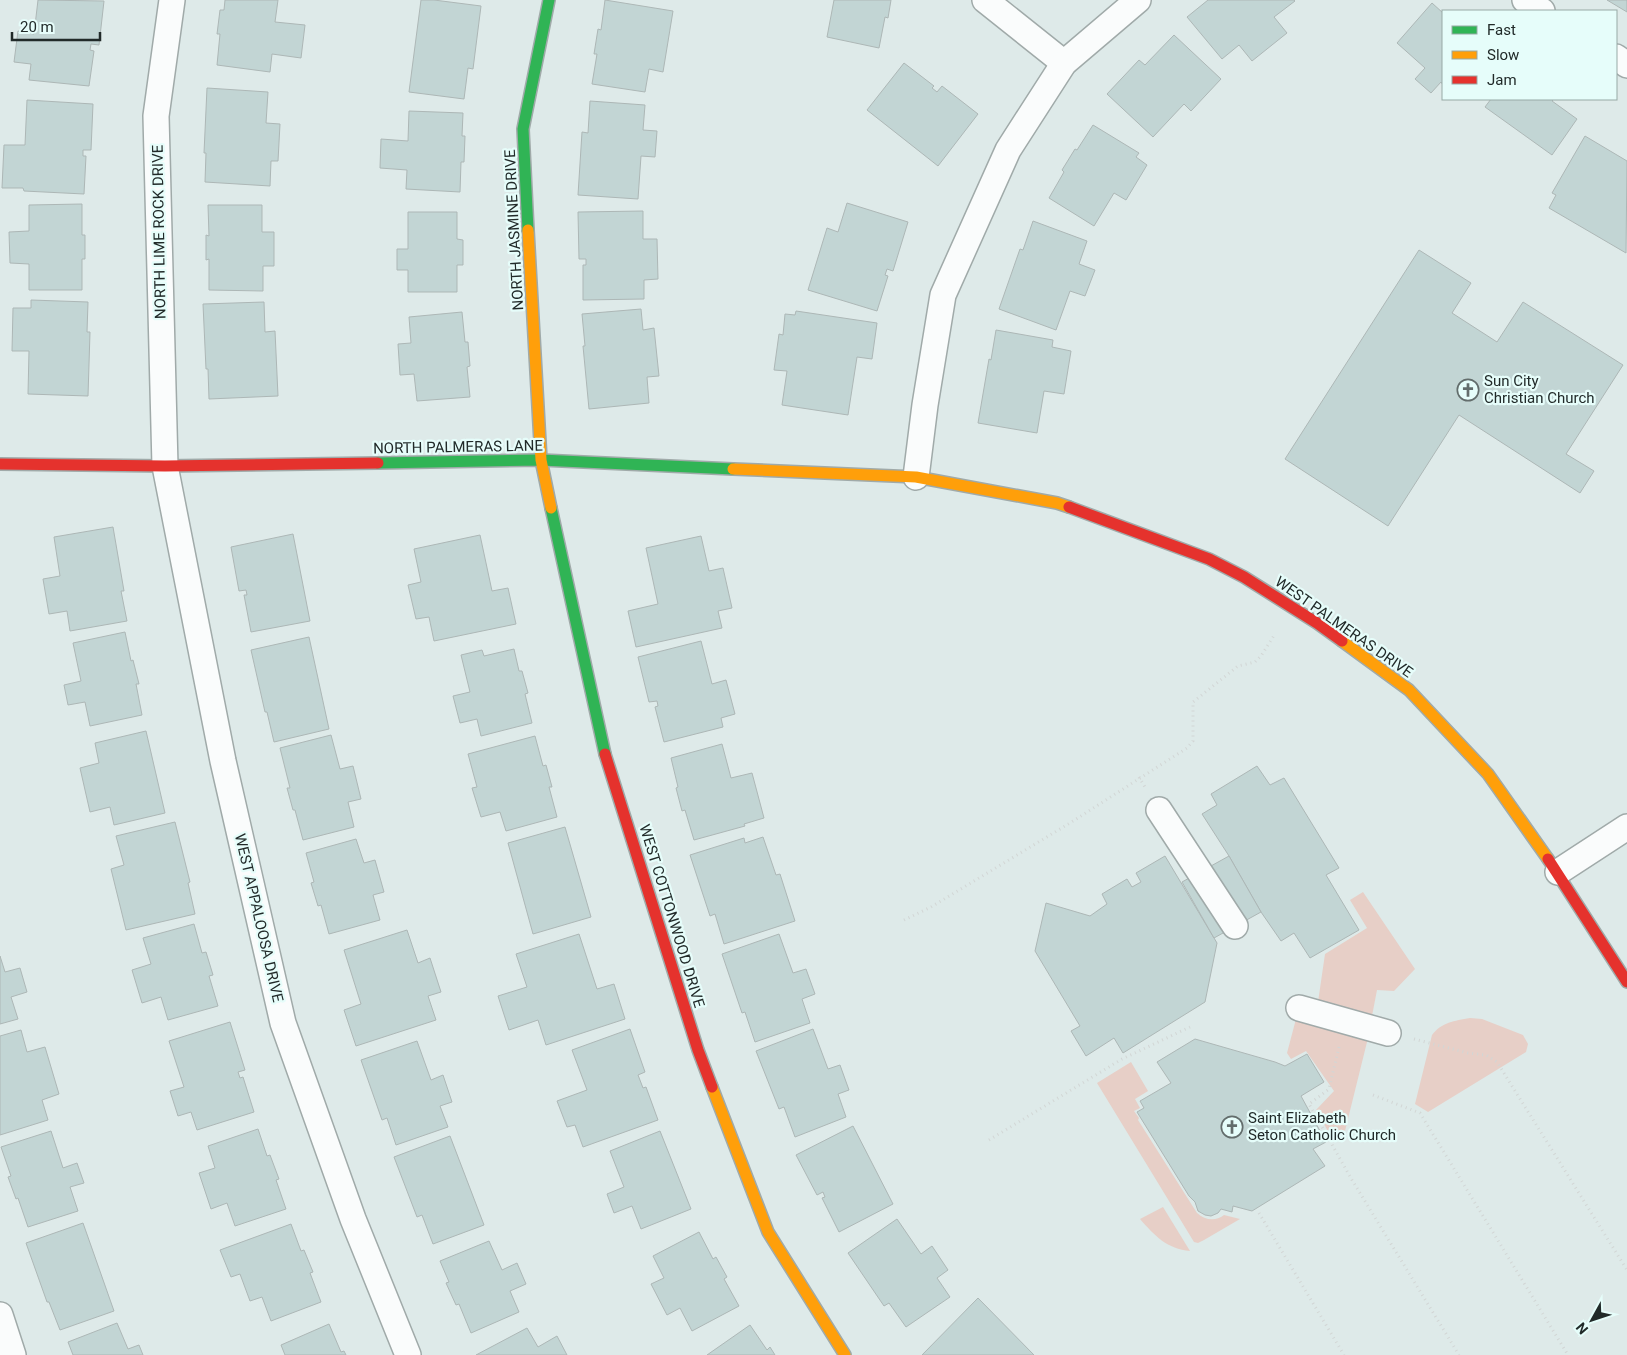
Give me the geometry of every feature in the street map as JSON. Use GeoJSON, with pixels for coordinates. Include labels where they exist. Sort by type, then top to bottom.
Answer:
{"type":"FeatureCollection","features":[{"type":"Feature","properties":{"kind":"street","name":"NORTH LIME ROCK DRIVE"},"geometry":{"type":"LineString","coordinates":[[165,466],[156,116],[172,0]]}},
{"type":"Feature","properties":{"kind":"street","name":"NORTH JASMINE DRIVE"},"geometry":{"type":"LineString","coordinates":[[541,460],[523,129],[550,0]]}},
{"type":"Feature","properties":{"kind":"street"},"geometry":{"type":"LineString","coordinates":[[985,0],[1064,64]]}},
{"type":"Feature","properties":{"kind":"street"},"geometry":{"type":"LineString","coordinates":[[916,476],[925,405],[943,295],[1008,150],[1064,64],[1138,0]]}},
{"type":"Feature","properties":{"kind":"street"},"geometry":{"type":"LineString","coordinates":[[1525,0],[1540,10]]}},
{"type":"Feature","properties":{"kind":"street","name":"NORTH PALMERAS LANE"},"geometry":{"type":"LineString","coordinates":[[0,464],[165,466],[541,460],[916,476]]}},
{"type":"Feature","properties":{"kind":"street","name":"WEST COTTONWOOD DRIVE"},"geometry":{"type":"LineString","coordinates":[[541,460],[602,747],[698,1050],[768,1232],[845,1355]]}},
{"type":"Feature","properties":{"kind":"street","name":"WEST APPALOOSA DRIVE"},"geometry":{"type":"LineString","coordinates":[[165,466],[223,761],[283,1024],[353,1219],[408,1355]]}},
{"type":"Feature","properties":{"kind":"street","name":"WEST PALMERAS DRIVE"},"geometry":{"type":"LineString","coordinates":[[916,476],[1057,502],[1209,559],[1279,598],[1317,623],[1409,690],[1488,774],[1558,872],[1627,982]]}},
{"type":"Feature","properties":{"kind":"street"},"geometry":{"type":"LineString","coordinates":[[1160,810],[1235,926]]}},
{"type":"Feature","properties":{"kind":"street"},"geometry":{"type":"LineString","coordinates":[[1558,872],[1627,827]]}},
{"type":"Feature","properties":{"kind":"street"},"geometry":{"type":"LineString","coordinates":[[1299,1008],[1388,1033]]}},
{"type":"Feature","properties":{"kind":"street"},"geometry":{"type":"LineString","coordinates":[[0,1315],[13,1355]]}},
{"type":"Feature","properties":{"kind":"path"},"geometry":{"type":"LineString","coordinates":[[904,920],[931,906],[1070,823],[1187,748],[1193,741],[1193,702],[1238,666],[1255,662],[1275,634]]}},
{"type":"Feature","properties":{"kind":"path"},"geometry":{"type":"LineString","coordinates":[[1346,1021],[1329,1089],[1309,1104],[1352,1180],[1459,1355]]}},
{"type":"Feature","properties":{"kind":"path"},"geometry":{"type":"LineString","coordinates":[[989,1140],[1122,1059],[1190,1027]]}},
{"type":"Feature","properties":{"kind":"path"},"geometry":{"type":"LineString","coordinates":[[1388,1033],[1468,1053],[1486,1055],[1497,1062],[1627,1270]]}},
{"type":"Feature","properties":{"kind":"path"},"geometry":{"type":"LineString","coordinates":[[1373,1095],[1420,1113],[1568,1355]]}},
{"type":"Feature","properties":{"kind":"path"},"geometry":{"type":"LineString","coordinates":[[1259,1213],[1344,1355]]}},
{"type":"Feature","properties":{"kind":"shaded area"},"geometry":{"type":"Polygon","coordinates":[[[1363,892],[1415,969],[1394,991],[1377,990],[1372,1016],[1318,1002],[1325,954],[1367,928],[1350,900],[1363,892]]]}},
{"type":"Feature","properties":{"kind":"shaded area"},"geometry":{"type":"Polygon","coordinates":[[[1470,1018],[1482,1019],[1523,1035],[1528,1044],[1526,1052],[1428,1112],[1415,1104],[1432,1035],[1444,1025],[1470,1018]]]}},
{"type":"Feature","properties":{"kind":"shaded area"},"geometry":{"type":"Polygon","coordinates":[[[1296,1019],[1368,1038],[1344,1135],[1333,1140],[1316,1110],[1334,1091],[1306,1051],[1291,1059],[1287,1053],[1296,1019]]]}},
{"type":"Feature","properties":{"kind":"shaded area"},"geometry":{"type":"Polygon","coordinates":[[[1131,1062],[1148,1091],[1135,1099],[1140,1108],[1134,1111],[1197,1213],[1210,1219],[1217,1219],[1224,1215],[1240,1219],[1198,1243],[1194,1242],[1097,1083],[1131,1062]]]}},
{"type":"Feature","properties":{"kind":"shaded area"},"geometry":{"type":"Polygon","coordinates":[[[1163,1207],[1190,1251],[1175,1248],[1162,1241],[1140,1219],[1163,1207]]]}},
{"type":"Feature","properties":{"kind":"building"},"geometry":{"type":"Polygon","coordinates":[[[38,0],[104,1],[99,45],[91,44],[90,50],[94,51],[89,86],[29,80],[31,64],[14,62],[18,31],[34,34],[38,0]]]}},
{"type":"Feature","properties":{"kind":"building"},"geometry":{"type":"Polygon","coordinates":[[[225,0],[278,0],[275,22],[305,25],[301,58],[272,54],[270,72],[217,65],[220,34],[217,34],[220,10],[224,10],[225,0]]]}},
{"type":"Feature","properties":{"kind":"building"},"geometry":{"type":"Polygon","coordinates":[[[421,0],[481,6],[473,69],[468,68],[464,99],[409,92],[421,0]]]}},
{"type":"Feature","properties":{"kind":"building"},"geometry":{"type":"Polygon","coordinates":[[[605,0],[673,11],[663,72],[649,69],[645,92],[592,84],[597,54],[594,54],[598,29],[601,30],[605,0]]]}},
{"type":"Feature","properties":{"kind":"building"},"geometry":{"type":"Polygon","coordinates":[[[834,0],[891,0],[888,18],[885,17],[879,48],[827,37],[834,0]]]}},
{"type":"Feature","properties":{"kind":"building"},"geometry":{"type":"Polygon","coordinates":[[[1208,0],[1295,1],[1274,17],[1287,33],[1252,61],[1239,45],[1222,59],[1187,17],[1208,0]]]}},
{"type":"Feature","properties":{"kind":"building"},"geometry":{"type":"Polygon","coordinates":[[[1607,0],[1627,0],[1627,12],[1607,0]]]}},
{"type":"Feature","properties":{"kind":"building"},"geometry":{"type":"Polygon","coordinates":[[[1432,3],[1442,12],[1442,84],[1441,82],[1431,93],[1415,79],[1425,68],[1397,43],[1432,3]]]}},
{"type":"Feature","properties":{"kind":"building"},"geometry":{"type":"Polygon","coordinates":[[[1174,35],[1221,79],[1191,111],[1184,104],[1153,137],[1107,94],[1139,60],[1145,65],[1174,35]]]}},
{"type":"Feature","properties":{"kind":"building"},"geometry":{"type":"Polygon","coordinates":[[[904,63],[934,86],[932,88],[937,92],[942,86],[978,114],[938,166],[867,110],[904,63]]]}},
{"type":"Feature","properties":{"kind":"building"},"geometry":{"type":"Polygon","coordinates":[[[207,88],[268,92],[266,123],[280,124],[278,161],[271,161],[270,186],[205,182],[206,153],[204,153],[207,88]]]}},
{"type":"Feature","properties":{"kind":"building"},"geometry":{"type":"Polygon","coordinates":[[[27,100],[93,104],[91,150],[83,150],[83,156],[86,156],[84,194],[24,191],[23,188],[2,188],[4,145],[25,145],[27,100]]]}},
{"type":"Feature","properties":{"kind":"building"},"geometry":{"type":"Polygon","coordinates":[[[1490,100],[1553,100],[1577,119],[1552,155],[1485,107],[1490,100]]]}},
{"type":"Feature","properties":{"kind":"building"},"geometry":{"type":"Polygon","coordinates":[[[590,101],[645,105],[643,130],[657,131],[655,157],[641,156],[638,199],[578,195],[582,132],[588,133],[590,101]]]}},
{"type":"Feature","properties":{"kind":"building"},"geometry":{"type":"Polygon","coordinates":[[[409,111],[463,113],[462,136],[465,136],[464,162],[461,162],[460,192],[406,189],[407,170],[380,168],[381,139],[408,141],[409,111]]]}},
{"type":"Feature","properties":{"kind":"building"},"geometry":{"type":"Polygon","coordinates":[[[1093,125],[1139,153],[1136,157],[1147,165],[1126,200],[1114,193],[1094,226],[1049,198],[1064,172],[1062,170],[1093,125]]]}},
{"type":"Feature","properties":{"kind":"building"},"geometry":{"type":"Polygon","coordinates":[[[1585,136],[1627,161],[1626,253],[1549,208],[1556,195],[1552,193],[1585,136]]]}},
{"type":"Feature","properties":{"kind":"building"},"geometry":{"type":"Polygon","coordinates":[[[847,203],[908,222],[893,271],[887,269],[885,275],[888,276],[877,311],[808,290],[827,228],[838,232],[847,203]]]}},
{"type":"Feature","properties":{"kind":"building"},"geometry":{"type":"Polygon","coordinates":[[[82,204],[82,235],[85,235],[85,259],[82,259],[82,290],[29,290],[29,264],[10,263],[9,232],[29,231],[29,205],[82,204]]]}},
{"type":"Feature","properties":{"kind":"building"},"geometry":{"type":"Polygon","coordinates":[[[208,205],[262,205],[262,232],[274,232],[274,266],[263,266],[263,291],[209,290],[209,259],[206,260],[206,235],[209,236],[208,205]]]}},
{"type":"Feature","properties":{"kind":"building"},"geometry":{"type":"Polygon","coordinates":[[[643,211],[643,239],[657,239],[658,279],[644,280],[644,299],[583,300],[583,265],[586,265],[586,259],[579,259],[578,212],[643,211]]]}},
{"type":"Feature","properties":{"kind":"building"},"geometry":{"type":"Polygon","coordinates":[[[408,212],[457,212],[457,239],[463,240],[463,265],[457,265],[457,292],[408,292],[408,270],[397,270],[397,249],[408,249],[408,212]]]}},
{"type":"Feature","properties":{"kind":"building"},"geometry":{"type":"Polygon","coordinates":[[[1033,221],[1087,241],[1079,264],[1095,270],[1085,296],[1070,291],[1056,330],[999,309],[1020,249],[1023,250],[1033,221]]]}},
{"type":"Feature","properties":{"kind":"building","name":"Sun City Christian Church"},"geometry":{"type":"Polygon","coordinates":[[[1419,250],[1471,283],[1452,313],[1497,342],[1523,302],[1623,365],[1566,454],[1594,471],[1580,493],[1459,415],[1388,526],[1285,459],[1419,250]]]}},
{"type":"Feature","properties":{"kind":"building"},"geometry":{"type":"Polygon","coordinates":[[[31,300],[88,302],[87,332],[90,332],[88,396],[28,394],[29,351],[12,351],[13,308],[31,308],[31,300]]]}},
{"type":"Feature","properties":{"kind":"building"},"geometry":{"type":"Polygon","coordinates":[[[264,302],[265,332],[275,331],[278,396],[209,399],[203,304],[264,302]]]}},
{"type":"Feature","properties":{"kind":"building"},"geometry":{"type":"Polygon","coordinates":[[[641,309],[643,330],[654,328],[659,376],[647,377],[649,403],[589,409],[582,314],[641,309]]]}},
{"type":"Feature","properties":{"kind":"building"},"geometry":{"type":"Polygon","coordinates":[[[796,311],[877,323],[872,359],[857,357],[848,415],[782,405],[787,371],[774,370],[779,334],[783,335],[785,314],[795,315],[796,311]]]}},
{"type":"Feature","properties":{"kind":"building"},"geometry":{"type":"Polygon","coordinates":[[[462,312],[465,342],[468,342],[470,366],[467,367],[470,397],[417,401],[414,374],[400,375],[398,344],[411,343],[409,317],[462,312]]]}},
{"type":"Feature","properties":{"kind":"building"},"geometry":{"type":"Polygon","coordinates":[[[996,330],[1053,340],[1052,347],[1071,351],[1064,394],[1044,391],[1037,433],[978,423],[996,330]]]}},
{"type":"Feature","properties":{"kind":"building"},"geometry":{"type":"Polygon","coordinates":[[[113,527],[124,591],[121,591],[127,621],[70,631],[67,611],[49,614],[43,579],[60,576],[54,537],[113,527]]]}},
{"type":"Feature","properties":{"kind":"building"},"geometry":{"type":"Polygon","coordinates":[[[293,534],[310,621],[251,632],[244,595],[247,595],[246,590],[239,591],[231,547],[293,534]]]}},
{"type":"Feature","properties":{"kind":"building"},"geometry":{"type":"Polygon","coordinates":[[[480,535],[492,591],[508,588],[516,624],[434,641],[429,617],[416,619],[408,585],[421,582],[414,549],[480,535]]]}},
{"type":"Feature","properties":{"kind":"building"},"geometry":{"type":"Polygon","coordinates":[[[701,536],[709,571],[723,568],[732,608],[718,611],[722,628],[636,647],[628,611],[658,604],[646,548],[701,536]]]}},
{"type":"Feature","properties":{"kind":"building"},"geometry":{"type":"Polygon","coordinates":[[[125,632],[131,661],[133,660],[139,684],[136,684],[142,715],[90,726],[85,702],[68,705],[64,685],[81,681],[73,643],[125,632]]]}},
{"type":"Feature","properties":{"kind":"building"},"geometry":{"type":"Polygon","coordinates":[[[309,637],[329,729],[274,742],[251,650],[309,637]]]}},
{"type":"Feature","properties":{"kind":"building"},"geometry":{"type":"Polygon","coordinates":[[[701,641],[712,684],[726,680],[735,714],[721,718],[723,727],[664,742],[655,707],[658,706],[657,701],[649,702],[638,657],[701,641]]]}},
{"type":"Feature","properties":{"kind":"building"},"geometry":{"type":"Polygon","coordinates":[[[514,649],[519,671],[522,671],[528,693],[525,694],[532,723],[481,736],[477,719],[460,723],[453,696],[470,692],[461,655],[482,650],[484,656],[514,649]]]}},
{"type":"Feature","properties":{"kind":"building"},"geometry":{"type":"Polygon","coordinates":[[[146,731],[165,813],[114,825],[110,807],[90,812],[80,768],[99,763],[95,743],[146,731]]]}},
{"type":"Feature","properties":{"kind":"building"},"geometry":{"type":"Polygon","coordinates":[[[331,735],[340,769],[353,766],[361,799],[348,802],[354,827],[303,840],[287,788],[290,788],[280,748],[331,735]]]}},
{"type":"Feature","properties":{"kind":"building"},"geometry":{"type":"Polygon","coordinates":[[[535,736],[543,766],[546,765],[552,787],[549,787],[557,817],[506,831],[500,812],[481,817],[472,788],[477,787],[468,754],[535,736]]]}},
{"type":"Feature","properties":{"kind":"building"},"geometry":{"type":"Polygon","coordinates":[[[722,744],[731,778],[752,773],[764,818],[744,824],[745,826],[694,840],[685,810],[682,811],[671,758],[722,744]]]}},
{"type":"Feature","properties":{"kind":"building"},"geometry":{"type":"Polygon","coordinates":[[[1257,766],[1270,785],[1284,778],[1339,868],[1326,875],[1359,930],[1310,958],[1294,933],[1281,941],[1261,912],[1202,814],[1217,805],[1211,794],[1257,766]]]}},
{"type":"Feature","properties":{"kind":"building"},"geometry":{"type":"Polygon","coordinates":[[[175,822],[190,882],[188,883],[195,914],[126,930],[111,869],[124,865],[116,836],[175,822]]]}},
{"type":"Feature","properties":{"kind":"building"},"geometry":{"type":"Polygon","coordinates":[[[565,827],[591,917],[533,934],[508,843],[565,827]]]}},
{"type":"Feature","properties":{"kind":"building"},"geometry":{"type":"Polygon","coordinates":[[[763,837],[776,875],[780,874],[795,921],[724,944],[715,914],[710,916],[690,855],[744,838],[745,843],[763,837]]]}},
{"type":"Feature","properties":{"kind":"building"},"geometry":{"type":"Polygon","coordinates":[[[356,839],[364,863],[375,860],[384,892],[373,895],[380,920],[329,934],[321,905],[318,906],[311,883],[314,882],[306,853],[356,839]]]}},
{"type":"Feature","properties":{"kind":"building"},"geometry":{"type":"Polygon","coordinates":[[[1165,856],[1217,943],[1205,1002],[1123,1053],[1114,1038],[1086,1056],[1071,1031],[1080,1026],[1035,951],[1046,903],[1090,916],[1107,904],[1102,894],[1127,879],[1132,887],[1141,882],[1136,873],[1165,856]]]}},
{"type":"Feature","properties":{"kind":"building"},"geometry":{"type":"Polygon","coordinates":[[[1229,856],[1261,912],[1214,938],[1182,882],[1229,856]]]}},
{"type":"Feature","properties":{"kind":"building"},"geometry":{"type":"Polygon","coordinates":[[[194,924],[202,953],[206,952],[213,975],[209,976],[218,1006],[168,1020],[161,997],[142,1003],[132,970],[151,964],[143,938],[194,924]]]}},
{"type":"Feature","properties":{"kind":"building"},"geometry":{"type":"Polygon","coordinates":[[[407,930],[418,963],[430,958],[441,992],[428,996],[436,1020],[356,1046],[344,1010],[361,1004],[344,950],[407,930]]]}},
{"type":"Feature","properties":{"kind":"building"},"geometry":{"type":"Polygon","coordinates":[[[579,934],[597,989],[614,984],[625,1019],[546,1045],[538,1020],[509,1030],[498,996],[527,987],[516,954],[579,934]]]}},
{"type":"Feature","properties":{"kind":"building"},"geometry":{"type":"Polygon","coordinates":[[[779,934],[793,973],[806,969],[815,994],[802,999],[810,1023],[755,1042],[745,1012],[742,1013],[722,954],[779,934]]]}},
{"type":"Feature","properties":{"kind":"building"},"geometry":{"type":"Polygon","coordinates":[[[0,956],[5,972],[20,968],[27,992],[11,997],[18,1019],[0,1024],[0,956]]]}},
{"type":"Feature","properties":{"kind":"building"},"geometry":{"type":"Polygon","coordinates":[[[230,1022],[245,1070],[238,1072],[240,1078],[243,1077],[254,1112],[197,1130],[191,1112],[178,1116],[170,1091],[184,1087],[169,1041],[230,1022]]]}},
{"type":"Feature","properties":{"kind":"building"},"geometry":{"type":"Polygon","coordinates":[[[630,1029],[645,1072],[638,1075],[643,1088],[646,1087],[658,1120],[583,1147],[575,1125],[567,1127],[557,1101],[587,1090],[572,1050],[630,1029]]]}},
{"type":"Feature","properties":{"kind":"building"},"geometry":{"type":"Polygon","coordinates":[[[813,1029],[828,1069],[840,1065],[849,1090],[838,1094],[846,1117],[795,1137],[784,1107],[779,1109],[756,1051],[813,1029]]]}},
{"type":"Feature","properties":{"kind":"building"},"geometry":{"type":"Polygon","coordinates":[[[21,1030],[27,1052],[45,1047],[59,1094],[42,1100],[48,1120],[0,1135],[0,1036],[21,1030]]]}},
{"type":"Feature","properties":{"kind":"building","name":"Saint Elizabeth Seton Catholic Church"},"geometry":{"type":"Polygon","coordinates":[[[1195,1039],[1285,1066],[1307,1054],[1324,1082],[1301,1096],[1326,1142],[1313,1149],[1325,1166],[1252,1211],[1233,1206],[1232,1212],[1221,1209],[1218,1213],[1211,1216],[1198,1211],[1195,1202],[1189,1196],[1137,1112],[1144,1108],[1140,1101],[1171,1083],[1157,1062],[1195,1039]]]}},
{"type":"Feature","properties":{"kind":"building"},"geometry":{"type":"Polygon","coordinates":[[[417,1041],[431,1080],[443,1075],[452,1102],[440,1106],[448,1127],[396,1145],[387,1118],[382,1120],[361,1060],[417,1041]]]}},
{"type":"Feature","properties":{"kind":"building"},"geometry":{"type":"Polygon","coordinates":[[[853,1126],[893,1204],[839,1232],[822,1198],[825,1197],[823,1192],[817,1195],[796,1155],[853,1126]]]}},
{"type":"Feature","properties":{"kind":"building"},"geometry":{"type":"Polygon","coordinates":[[[258,1129],[267,1156],[270,1155],[279,1179],[276,1180],[286,1209],[235,1226],[227,1203],[211,1209],[199,1173],[215,1168],[208,1146],[258,1129]]]}},
{"type":"Feature","properties":{"kind":"building"},"geometry":{"type":"Polygon","coordinates":[[[51,1131],[63,1168],[77,1163],[84,1183],[70,1187],[78,1211],[28,1227],[8,1177],[11,1176],[1,1147],[51,1131]]]}},
{"type":"Feature","properties":{"kind":"building"},"geometry":{"type":"Polygon","coordinates":[[[660,1131],[691,1209],[641,1229],[632,1206],[614,1213],[607,1194],[624,1187],[610,1151],[660,1131]]]}},
{"type":"Feature","properties":{"kind":"building"},"geometry":{"type":"Polygon","coordinates":[[[450,1136],[484,1225],[433,1244],[422,1215],[417,1217],[394,1157],[450,1136]]]}},
{"type":"Feature","properties":{"kind":"building"},"geometry":{"type":"Polygon","coordinates":[[[897,1219],[921,1254],[932,1246],[948,1270],[937,1278],[950,1297],[906,1327],[889,1303],[884,1306],[848,1253],[897,1219]]]}},
{"type":"Feature","properties":{"kind":"building"},"geometry":{"type":"Polygon","coordinates":[[[83,1223],[114,1311],[60,1330],[49,1302],[47,1302],[26,1243],[83,1223]]]}},
{"type":"Feature","properties":{"kind":"building"},"geometry":{"type":"Polygon","coordinates":[[[291,1224],[301,1251],[304,1250],[313,1272],[310,1273],[321,1302],[271,1321],[262,1297],[250,1301],[240,1274],[231,1277],[220,1250],[291,1224]]]}},
{"type":"Feature","properties":{"kind":"building"},"geometry":{"type":"Polygon","coordinates":[[[699,1232],[713,1259],[716,1257],[727,1277],[724,1279],[739,1306],[692,1331],[680,1308],[667,1315],[651,1284],[664,1278],[653,1256],[699,1232]]]}},
{"type":"Feature","properties":{"kind":"building"},"geometry":{"type":"Polygon","coordinates":[[[489,1241],[502,1270],[517,1263],[526,1284],[510,1291],[519,1312],[471,1333],[459,1304],[456,1305],[446,1283],[449,1282],[440,1261],[489,1241]]]}},
{"type":"Feature","properties":{"kind":"building"},"geometry":{"type":"Polygon","coordinates":[[[978,1298],[1034,1355],[922,1355],[978,1298]]]}},
{"type":"Feature","properties":{"kind":"building"},"geometry":{"type":"Polygon","coordinates":[[[117,1323],[128,1349],[139,1345],[143,1355],[73,1355],[68,1342],[117,1323]]]}},
{"type":"Feature","properties":{"kind":"building"},"geometry":{"type":"Polygon","coordinates":[[[329,1324],[341,1352],[344,1351],[346,1355],[285,1355],[281,1345],[329,1324]]]}},
{"type":"Feature","properties":{"kind":"building"},"geometry":{"type":"Polygon","coordinates":[[[750,1325],[767,1350],[770,1347],[775,1355],[707,1355],[750,1325]]]}},
{"type":"Feature","properties":{"kind":"building"},"geometry":{"type":"Polygon","coordinates":[[[527,1328],[538,1347],[557,1336],[567,1355],[476,1355],[527,1328]]]}},
{"type":"Feature","properties":{"kind":"traffic: fast"},"geometry":{"type":"LineString","coordinates":[[528,230],[523,129],[549,0]]}},
{"type":"Feature","properties":{"kind":"traffic: fast"},"geometry":{"type":"LineString","coordinates":[[378,463],[541,460],[733,469]]}},
{"type":"Feature","properties":{"kind":"traffic: fast"},"geometry":{"type":"LineString","coordinates":[[551,508],[605,754]]}},
{"type":"Feature","properties":{"kind":"traffic: slow"},"geometry":{"type":"LineString","coordinates":[[528,230],[541,460],[551,508]]}},
{"type":"Feature","properties":{"kind":"traffic: slow"},"geometry":{"type":"LineString","coordinates":[[733,469],[916,477],[1057,503],[1069,507]]}},
{"type":"Feature","properties":{"kind":"traffic: slow"},"geometry":{"type":"LineString","coordinates":[[1342,641],[1409,690],[1488,774],[1548,859]]}},
{"type":"Feature","properties":{"kind":"traffic: slow"},"geometry":{"type":"LineString","coordinates":[[712,1087],[768,1232],[845,1355]]}},
{"type":"Feature","properties":{"kind":"traffic: jam"},"geometry":{"type":"LineString","coordinates":[[0,464],[165,466],[378,463]]}},
{"type":"Feature","properties":{"kind":"traffic: jam"},"geometry":{"type":"LineString","coordinates":[[1069,507],[1209,559],[1244,577],[1342,641]]}},
{"type":"Feature","properties":{"kind":"traffic: jam"},"geometry":{"type":"LineString","coordinates":[[605,754],[698,1050],[712,1087]]}},
{"type":"Feature","properties":{"kind":"traffic: jam"},"geometry":{"type":"LineString","coordinates":[[1548,859],[1627,982]]}},
{"type":"Feature","properties":{"kind":"place","name":"Sun City Christian Church"},"geometry":{"type":"Point","coordinates":[1468,390]}},
{"type":"Feature","properties":{"kind":"place","name":"Saint Elizabeth Seton Catholic Church"},"geometry":{"type":"Point","coordinates":[1232,1127]}}]}
